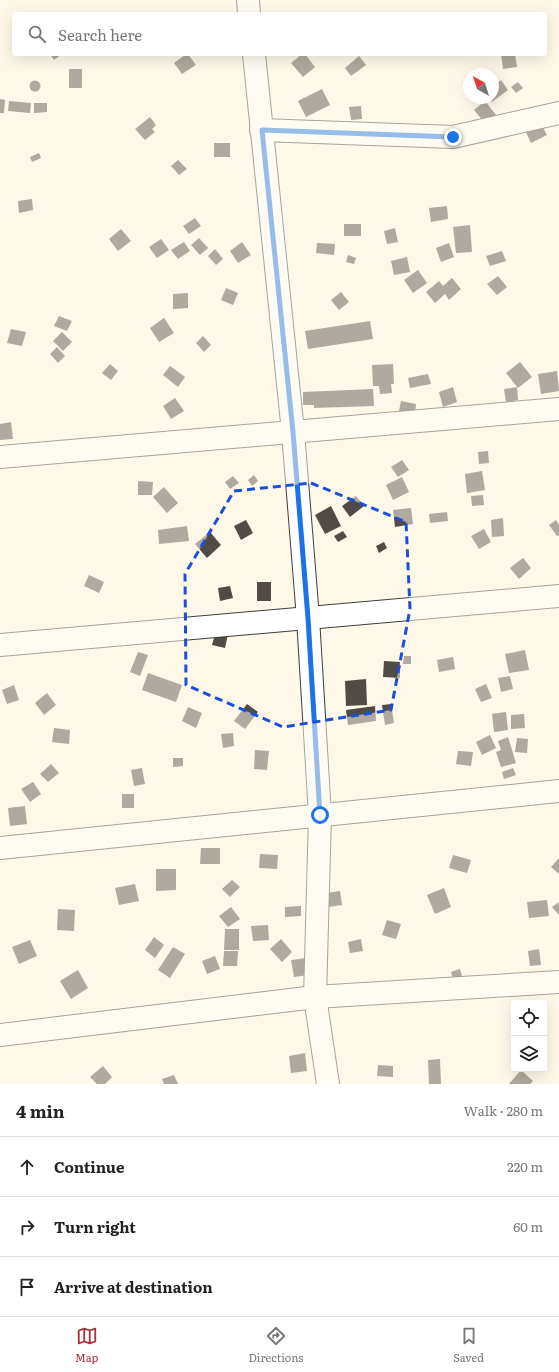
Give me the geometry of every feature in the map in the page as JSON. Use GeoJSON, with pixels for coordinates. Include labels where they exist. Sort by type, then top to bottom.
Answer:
{"type":"FeatureCollection","features":[{"type":"Feature","properties":{"kind":"street"},"geometry":{"type":"LineString","coordinates":[[248,0],[250,12]]}},
{"type":"Feature","properties":{"kind":"street"},"geometry":{"type":"LineString","coordinates":[[254,56],[293,432],[308,618],[320,815],[315,997],[328,1084]]}},
{"type":"Feature","properties":{"kind":"street"},"geometry":{"type":"LineString","coordinates":[[262,130],[453,137],[559,113]]}},
{"type":"Feature","properties":{"kind":"street"},"geometry":{"type":"LineString","coordinates":[[0,456],[559,409]]}},
{"type":"Feature","properties":{"kind":"street"},"geometry":{"type":"LineString","coordinates":[[0,645],[559,596]]}},
{"type":"Feature","properties":{"kind":"street"},"geometry":{"type":"LineString","coordinates":[[0,848],[559,792]]}},
{"type":"Feature","properties":{"kind":"street"},"geometry":{"type":"LineString","coordinates":[[0,1035],[315,997],[559,982]]}},
{"type":"Feature","properties":{"kind":"highlighted area"},"geometry":{"type":"Polygon","coordinates":[[[311,483],[406,522],[410,609],[391,710],[283,727],[186,685],[185,574],[234,491],[311,483]]]}},
{"type":"Feature","properties":{"kind":"building"},"geometry":{"type":"Polygon","coordinates":[[[51,56],[59,56],[54,60],[51,56]]]}},
{"type":"Feature","properties":{"kind":"building"},"geometry":{"type":"Polygon","coordinates":[[[183,56],[189,56],[196,65],[182,74],[174,63],[183,56]]]}},
{"type":"Feature","properties":{"kind":"building"},"geometry":{"type":"Polygon","coordinates":[[[300,56],[307,56],[315,67],[303,77],[291,63],[300,56]]]}},
{"type":"Feature","properties":{"kind":"building"},"geometry":{"type":"Polygon","coordinates":[[[359,56],[366,65],[351,76],[345,68],[359,56]]]}},
{"type":"Feature","properties":{"kind":"building"},"geometry":{"type":"Polygon","coordinates":[[[501,56],[515,56],[517,67],[503,69],[501,56]]]}},
{"type":"Feature","properties":{"kind":"building"},"geometry":{"type":"Polygon","coordinates":[[[69,69],[82,69],[82,88],[69,88],[69,69]]]}},
{"type":"Feature","properties":{"kind":"building"},"geometry":{"type":"Polygon","coordinates":[[[501,80],[508,90],[499,97],[499,82],[501,80]]]}},
{"type":"Feature","properties":{"kind":"building"},"geometry":{"type":"Polygon","coordinates":[[[33,81],[37,81],[39,82],[39,90],[33,91],[30,88],[30,84],[33,81]]]}},
{"type":"Feature","properties":{"kind":"building"},"geometry":{"type":"Polygon","coordinates":[[[518,82],[523,88],[516,93],[511,87],[518,82]]]}},
{"type":"Feature","properties":{"kind":"building"},"geometry":{"type":"Polygon","coordinates":[[[322,89],[330,105],[306,117],[298,101],[322,89]]]}},
{"type":"Feature","properties":{"kind":"building"},"geometry":{"type":"Polygon","coordinates":[[[0,99],[5,100],[4,113],[0,113],[0,99]]]}},
{"type":"Feature","properties":{"kind":"building"},"geometry":{"type":"Polygon","coordinates":[[[9,101],[31,103],[30,113],[8,111],[9,101]]]}},
{"type":"Feature","properties":{"kind":"building"},"geometry":{"type":"Polygon","coordinates":[[[34,103],[47,103],[47,112],[34,113],[34,103]]]}},
{"type":"Feature","properties":{"kind":"building"},"geometry":{"type":"Polygon","coordinates":[[[481,104],[487,104],[496,115],[485,123],[474,110],[481,104]]]}},
{"type":"Feature","properties":{"kind":"building"},"geometry":{"type":"Polygon","coordinates":[[[361,106],[362,119],[351,120],[349,107],[361,106]]]}},
{"type":"Feature","properties":{"kind":"building"},"geometry":{"type":"Polygon","coordinates":[[[150,117],[156,125],[152,129],[155,132],[145,140],[135,129],[150,117]]]}},
{"type":"Feature","properties":{"kind":"building"},"geometry":{"type":"Polygon","coordinates":[[[539,120],[547,135],[531,143],[524,128],[539,120]]]}},
{"type":"Feature","properties":{"kind":"building"},"geometry":{"type":"Polygon","coordinates":[[[214,143],[230,143],[230,157],[214,157],[214,143]]]}},
{"type":"Feature","properties":{"kind":"building"},"geometry":{"type":"Polygon","coordinates":[[[39,153],[41,158],[32,162],[30,157],[39,153]]]}},
{"type":"Feature","properties":{"kind":"building"},"geometry":{"type":"Polygon","coordinates":[[[178,160],[187,169],[179,175],[171,166],[178,160]]]}},
{"type":"Feature","properties":{"kind":"building"},"geometry":{"type":"Polygon","coordinates":[[[32,199],[33,210],[19,213],[18,201],[32,199]]]}},
{"type":"Feature","properties":{"kind":"building"},"geometry":{"type":"Polygon","coordinates":[[[447,206],[448,219],[431,222],[429,208],[447,206]]]}},
{"type":"Feature","properties":{"kind":"building"},"geometry":{"type":"Polygon","coordinates":[[[195,218],[201,226],[189,234],[183,226],[195,218]]]}},
{"type":"Feature","properties":{"kind":"building"},"geometry":{"type":"Polygon","coordinates":[[[344,224],[361,224],[361,236],[344,236],[344,224]]]}},
{"type":"Feature","properties":{"kind":"building"},"geometry":{"type":"Polygon","coordinates":[[[470,225],[472,252],[456,253],[453,227],[470,225]]]}},
{"type":"Feature","properties":{"kind":"building"},"geometry":{"type":"Polygon","coordinates":[[[395,228],[398,242],[387,244],[384,231],[395,228]]]}},
{"type":"Feature","properties":{"kind":"building"},"geometry":{"type":"Polygon","coordinates":[[[121,229],[131,241],[118,251],[109,239],[121,229]]]}},
{"type":"Feature","properties":{"kind":"building"},"geometry":{"type":"Polygon","coordinates":[[[199,238],[208,248],[200,255],[191,245],[199,238]]]}},
{"type":"Feature","properties":{"kind":"building"},"geometry":{"type":"Polygon","coordinates":[[[161,239],[169,250],[157,258],[149,247],[161,239]]]}},
{"type":"Feature","properties":{"kind":"building"},"geometry":{"type":"Polygon","coordinates":[[[184,242],[190,251],[178,259],[171,250],[184,242]]]}},
{"type":"Feature","properties":{"kind":"building"},"geometry":{"type":"Polygon","coordinates":[[[242,242],[251,255],[238,263],[230,251],[242,242]]]}},
{"type":"Feature","properties":{"kind":"building"},"geometry":{"type":"Polygon","coordinates":[[[317,243],[335,244],[334,255],[316,253],[317,243]]]}},
{"type":"Feature","properties":{"kind":"building"},"geometry":{"type":"Polygon","coordinates":[[[449,243],[454,257],[441,262],[436,248],[449,243]]]}},
{"type":"Feature","properties":{"kind":"building"},"geometry":{"type":"Polygon","coordinates":[[[215,249],[223,259],[216,265],[208,256],[215,249]]]}},
{"type":"Feature","properties":{"kind":"building"},"geometry":{"type":"Polygon","coordinates":[[[502,251],[506,261],[490,266],[486,256],[502,251]]]}},
{"type":"Feature","properties":{"kind":"building"},"geometry":{"type":"Polygon","coordinates":[[[348,255],[356,258],[354,264],[346,262],[348,255]]]}},
{"type":"Feature","properties":{"kind":"building"},"geometry":{"type":"Polygon","coordinates":[[[407,257],[410,272],[394,275],[391,261],[407,257]]]}},
{"type":"Feature","properties":{"kind":"building"},"geometry":{"type":"Polygon","coordinates":[[[418,270],[427,283],[413,293],[404,280],[418,270]]]}},
{"type":"Feature","properties":{"kind":"building"},"geometry":{"type":"Polygon","coordinates":[[[498,276],[507,287],[497,295],[487,284],[498,276]]]}},
{"type":"Feature","properties":{"kind":"building"},"geometry":{"type":"Polygon","coordinates":[[[452,278],[461,289],[449,300],[445,294],[435,303],[426,292],[439,281],[443,286],[452,278]]]}},
{"type":"Feature","properties":{"kind":"building"},"geometry":{"type":"Polygon","coordinates":[[[226,288],[238,293],[233,305],[221,300],[226,288]]]}},
{"type":"Feature","properties":{"kind":"building"},"geometry":{"type":"Polygon","coordinates":[[[341,292],[349,302],[339,310],[331,300],[341,292]]]}},
{"type":"Feature","properties":{"kind":"building"},"geometry":{"type":"Polygon","coordinates":[[[188,293],[188,308],[173,309],[173,294],[188,293]]]}},
{"type":"Feature","properties":{"kind":"building"},"geometry":{"type":"Polygon","coordinates":[[[59,316],[72,321],[67,331],[54,326],[59,316]]]}},
{"type":"Feature","properties":{"kind":"building"},"geometry":{"type":"Polygon","coordinates":[[[164,318],[174,333],[159,342],[150,328],[164,318]]]}},
{"type":"Feature","properties":{"kind":"building"},"geometry":{"type":"Polygon","coordinates":[[[370,321],[373,339],[308,349],[305,331],[370,321]]]}},
{"type":"Feature","properties":{"kind":"building"},"geometry":{"type":"Polygon","coordinates":[[[11,329],[26,332],[22,346],[7,343],[11,329]]]}},
{"type":"Feature","properties":{"kind":"building"},"geometry":{"type":"Polygon","coordinates":[[[62,332],[72,342],[63,351],[53,341],[62,332]]]}},
{"type":"Feature","properties":{"kind":"building"},"geometry":{"type":"Polygon","coordinates":[[[203,336],[211,345],[204,352],[196,343],[203,336]]]}},
{"type":"Feature","properties":{"kind":"building"},"geometry":{"type":"Polygon","coordinates":[[[57,347],[65,356],[58,363],[50,354],[57,347]]]}},
{"type":"Feature","properties":{"kind":"building"},"geometry":{"type":"Polygon","coordinates":[[[520,362],[532,377],[518,388],[506,373],[520,362]]]}},
{"type":"Feature","properties":{"kind":"building"},"geometry":{"type":"Polygon","coordinates":[[[110,364],[118,371],[111,380],[102,373],[110,364]]]}},
{"type":"Feature","properties":{"kind":"building"},"geometry":{"type":"Polygon","coordinates":[[[393,364],[394,384],[391,384],[392,393],[380,394],[379,386],[373,386],[372,365],[393,364]]]}},
{"type":"Feature","properties":{"kind":"building"},"geometry":{"type":"Polygon","coordinates":[[[170,366],[185,377],[178,387],[163,375],[170,366]]]}},
{"type":"Feature","properties":{"kind":"building"},"geometry":{"type":"Polygon","coordinates":[[[557,371],[559,391],[541,394],[538,374],[557,371]]]}},
{"type":"Feature","properties":{"kind":"building"},"geometry":{"type":"Polygon","coordinates":[[[428,374],[431,384],[410,388],[408,378],[428,374]]]}},
{"type":"Feature","properties":{"kind":"building"},"geometry":{"type":"Polygon","coordinates":[[[453,387],[457,402],[443,407],[439,392],[453,387]]]}},
{"type":"Feature","properties":{"kind":"building"},"geometry":{"type":"Polygon","coordinates":[[[517,387],[518,400],[506,402],[504,389],[517,387]]]}},
{"type":"Feature","properties":{"kind":"building"},"geometry":{"type":"Polygon","coordinates":[[[373,389],[374,406],[314,408],[314,405],[303,405],[303,392],[373,389]]]}},
{"type":"Feature","properties":{"kind":"building"},"geometry":{"type":"Polygon","coordinates":[[[175,398],[184,411],[171,419],[163,406],[175,398]]]}},
{"type":"Feature","properties":{"kind":"building"},"geometry":{"type":"Polygon","coordinates":[[[401,401],[416,404],[415,413],[399,411],[401,401]]]}},
{"type":"Feature","properties":{"kind":"building"},"geometry":{"type":"Polygon","coordinates":[[[11,422],[13,439],[0,440],[0,424],[11,422]]]}},
{"type":"Feature","properties":{"kind":"building"},"geometry":{"type":"Polygon","coordinates":[[[488,451],[489,463],[479,464],[478,452],[488,451]]]}},
{"type":"Feature","properties":{"kind":"building"},"geometry":{"type":"Polygon","coordinates":[[[402,460],[409,470],[398,477],[391,467],[402,460]]]}},
{"type":"Feature","properties":{"kind":"building"},"geometry":{"type":"Polygon","coordinates":[[[482,471],[485,490],[467,493],[465,474],[482,471]]]}},
{"type":"Feature","properties":{"kind":"building"},"geometry":{"type":"Polygon","coordinates":[[[254,475],[258,481],[252,486],[248,480],[254,475]]]}},
{"type":"Feature","properties":{"kind":"building"},"geometry":{"type":"Polygon","coordinates":[[[233,476],[239,483],[230,489],[225,482],[233,476]]]}},
{"type":"Feature","properties":{"kind":"building"},"geometry":{"type":"Polygon","coordinates":[[[402,477],[409,492],[393,500],[386,485],[402,477]]]}},
{"type":"Feature","properties":{"kind":"building"},"geometry":{"type":"Polygon","coordinates":[[[138,481],[153,482],[152,495],[138,495],[138,481]]]}},
{"type":"Feature","properties":{"kind":"building"},"geometry":{"type":"Polygon","coordinates":[[[164,487],[178,503],[167,513],[153,497],[164,487]]]}},
{"type":"Feature","properties":{"kind":"building"},"geometry":{"type":"Polygon","coordinates":[[[483,495],[484,505],[472,506],[471,496],[483,495]]]}},
{"type":"Feature","properties":{"kind":"building"},"geometry":{"type":"Polygon","coordinates":[[[356,496],[364,506],[350,517],[342,506],[356,496]]]}},
{"type":"Feature","properties":{"kind":"building"},"geometry":{"type":"Polygon","coordinates":[[[331,506],[341,526],[325,534],[315,515],[331,506]]]}},
{"type":"Feature","properties":{"kind":"building"},"geometry":{"type":"Polygon","coordinates":[[[411,508],[413,524],[395,527],[393,510],[411,508]]]}},
{"type":"Feature","properties":{"kind":"building"},"geometry":{"type":"Polygon","coordinates":[[[447,512],[448,521],[430,523],[429,514],[447,512]]]}},
{"type":"Feature","properties":{"kind":"building"},"geometry":{"type":"Polygon","coordinates":[[[503,518],[504,536],[492,537],[491,520],[503,518]]]}},
{"type":"Feature","properties":{"kind":"building"},"geometry":{"type":"Polygon","coordinates":[[[246,520],[253,533],[241,540],[234,526],[246,520]]]}},
{"type":"Feature","properties":{"kind":"building"},"geometry":{"type":"Polygon","coordinates":[[[556,520],[559,525],[559,535],[557,536],[549,525],[556,520]]]}},
{"type":"Feature","properties":{"kind":"building"},"geometry":{"type":"Polygon","coordinates":[[[187,526],[189,541],[159,544],[158,530],[187,526]]]}},
{"type":"Feature","properties":{"kind":"building"},"geometry":{"type":"Polygon","coordinates":[[[484,529],[491,542],[479,549],[471,536],[484,529]]]}},
{"type":"Feature","properties":{"kind":"building"},"geometry":{"type":"Polygon","coordinates":[[[343,531],[347,537],[338,542],[334,536],[343,531]]]}},
{"type":"Feature","properties":{"kind":"building"},"geometry":{"type":"Polygon","coordinates":[[[210,532],[221,545],[207,558],[195,544],[210,532]]]}},
{"type":"Feature","properties":{"kind":"building"},"geometry":{"type":"Polygon","coordinates":[[[384,542],[387,548],[379,553],[376,546],[384,542]]]}},
{"type":"Feature","properties":{"kind":"building"},"geometry":{"type":"Polygon","coordinates":[[[523,558],[531,568],[519,579],[510,568],[523,558]]]}},
{"type":"Feature","properties":{"kind":"building"},"geometry":{"type":"Polygon","coordinates":[[[89,575],[104,582],[99,593],[84,586],[89,575]]]}},
{"type":"Feature","properties":{"kind":"building"},"geometry":{"type":"Polygon","coordinates":[[[257,582],[271,582],[271,601],[257,601],[257,582]]]}},
{"type":"Feature","properties":{"kind":"building"},"geometry":{"type":"Polygon","coordinates":[[[230,586],[233,598],[220,601],[218,588],[230,586]]]}},
{"type":"Feature","properties":{"kind":"building"},"geometry":{"type":"Polygon","coordinates":[[[216,631],[228,634],[225,648],[212,645],[216,631]]]}},
{"type":"Feature","properties":{"kind":"building"},"geometry":{"type":"Polygon","coordinates":[[[525,650],[529,670],[509,673],[505,654],[525,650]]]}},
{"type":"Feature","properties":{"kind":"building"},"geometry":{"type":"Polygon","coordinates":[[[138,652],[148,655],[140,676],[130,672],[138,652]]]}},
{"type":"Feature","properties":{"kind":"building"},"geometry":{"type":"Polygon","coordinates":[[[404,656],[411,656],[411,664],[403,664],[404,656]]]}},
{"type":"Feature","properties":{"kind":"building"},"geometry":{"type":"Polygon","coordinates":[[[453,657],[455,669],[439,672],[437,660],[453,657]]]}},
{"type":"Feature","properties":{"kind":"building"},"geometry":{"type":"Polygon","coordinates":[[[384,661],[400,662],[400,678],[383,677],[384,661]]]}},
{"type":"Feature","properties":{"kind":"building"},"geometry":{"type":"Polygon","coordinates":[[[148,673],[182,685],[176,702],[142,690],[148,673]]]}},
{"type":"Feature","properties":{"kind":"building"},"geometry":{"type":"Polygon","coordinates":[[[510,676],[513,689],[501,692],[498,678],[510,676]]]}},
{"type":"Feature","properties":{"kind":"building"},"geometry":{"type":"Polygon","coordinates":[[[366,679],[367,705],[346,706],[345,681],[366,679]]]}},
{"type":"Feature","properties":{"kind":"building"},"geometry":{"type":"Polygon","coordinates":[[[486,684],[492,698],[481,702],[475,689],[486,684]]]}},
{"type":"Feature","properties":{"kind":"building"},"geometry":{"type":"Polygon","coordinates":[[[14,685],[19,700],[7,704],[2,690],[14,685]]]}},
{"type":"Feature","properties":{"kind":"building"},"geometry":{"type":"Polygon","coordinates":[[[47,693],[56,705],[44,715],[35,703],[47,693]]]}},
{"type":"Feature","properties":{"kind":"building"},"geometry":{"type":"Polygon","coordinates":[[[247,704],[258,712],[245,729],[234,721],[247,704]]]}},
{"type":"Feature","properties":{"kind":"building"},"geometry":{"type":"Polygon","coordinates":[[[391,704],[394,723],[385,725],[382,705],[391,704]]]}},
{"type":"Feature","properties":{"kind":"building"},"geometry":{"type":"Polygon","coordinates":[[[375,706],[376,721],[348,725],[346,710],[375,706]]]}},
{"type":"Feature","properties":{"kind":"building"},"geometry":{"type":"Polygon","coordinates":[[[188,707],[202,713],[196,728],[182,721],[188,707]]]}},
{"type":"Feature","properties":{"kind":"building"},"geometry":{"type":"Polygon","coordinates":[[[506,712],[508,730],[494,732],[492,714],[506,712]]]}},
{"type":"Feature","properties":{"kind":"building"},"geometry":{"type":"Polygon","coordinates":[[[524,714],[525,728],[511,729],[511,715],[524,714]]]}},
{"type":"Feature","properties":{"kind":"building"},"geometry":{"type":"Polygon","coordinates":[[[54,728],[70,730],[69,744],[52,742],[54,728]]]}},
{"type":"Feature","properties":{"kind":"building"},"geometry":{"type":"Polygon","coordinates":[[[233,733],[234,746],[223,748],[221,734],[233,733]]]}},
{"type":"Feature","properties":{"kind":"building"},"geometry":{"type":"Polygon","coordinates":[[[490,735],[496,748],[482,755],[476,742],[490,735]]]}},
{"type":"Feature","properties":{"kind":"building"},"geometry":{"type":"Polygon","coordinates":[[[508,737],[516,763],[501,767],[496,752],[501,750],[498,741],[508,737]]]}},
{"type":"Feature","properties":{"kind":"building"},"geometry":{"type":"Polygon","coordinates":[[[517,738],[528,739],[527,753],[515,752],[517,738]]]}},
{"type":"Feature","properties":{"kind":"building"},"geometry":{"type":"Polygon","coordinates":[[[255,750],[269,751],[267,770],[254,769],[255,750]]]}},
{"type":"Feature","properties":{"kind":"building"},"geometry":{"type":"Polygon","coordinates":[[[458,751],[473,752],[471,766],[456,764],[458,751]]]}},
{"type":"Feature","properties":{"kind":"building"},"geometry":{"type":"Polygon","coordinates":[[[173,758],[183,758],[183,766],[173,767],[173,758]]]}},
{"type":"Feature","properties":{"kind":"building"},"geometry":{"type":"Polygon","coordinates":[[[51,764],[59,773],[48,782],[40,774],[51,764]]]}},
{"type":"Feature","properties":{"kind":"building"},"geometry":{"type":"Polygon","coordinates":[[[142,768],[145,784],[134,786],[131,770],[142,768]]]}},
{"type":"Feature","properties":{"kind":"building"},"geometry":{"type":"Polygon","coordinates":[[[513,768],[516,775],[504,779],[502,772],[513,768]]]}},
{"type":"Feature","properties":{"kind":"building"},"geometry":{"type":"Polygon","coordinates":[[[33,782],[41,794],[30,802],[21,789],[33,782]]]}},
{"type":"Feature","properties":{"kind":"building"},"geometry":{"type":"Polygon","coordinates":[[[122,794],[134,794],[134,808],[122,808],[122,794]]]}},
{"type":"Feature","properties":{"kind":"building"},"geometry":{"type":"Polygon","coordinates":[[[25,806],[27,824],[10,826],[8,808],[25,806]]]}},
{"type":"Feature","properties":{"kind":"building"},"geometry":{"type":"Polygon","coordinates":[[[201,848],[220,848],[220,864],[200,864],[201,848]]]}},
{"type":"Feature","properties":{"kind":"building"},"geometry":{"type":"Polygon","coordinates":[[[260,854],[278,855],[277,869],[259,868],[260,854]]]}},
{"type":"Feature","properties":{"kind":"building"},"geometry":{"type":"Polygon","coordinates":[[[453,855],[471,860],[467,873],[449,868],[453,855]]]}},
{"type":"Feature","properties":{"kind":"building"},"geometry":{"type":"Polygon","coordinates":[[[559,858],[559,874],[551,867],[559,858]]]}},
{"type":"Feature","properties":{"kind":"building"},"geometry":{"type":"Polygon","coordinates":[[[156,869],[176,869],[176,890],[156,891],[156,869]]]}},
{"type":"Feature","properties":{"kind":"building"},"geometry":{"type":"Polygon","coordinates":[[[232,880],[240,887],[230,897],[222,889],[232,880]]]}},
{"type":"Feature","properties":{"kind":"building"},"geometry":{"type":"Polygon","coordinates":[[[135,884],[139,901],[119,905],[115,888],[135,884]]]}},
{"type":"Feature","properties":{"kind":"building"},"geometry":{"type":"Polygon","coordinates":[[[444,888],[451,907],[435,914],[427,895],[444,888]]]}},
{"type":"Feature","properties":{"kind":"building"},"geometry":{"type":"Polygon","coordinates":[[[340,891],[342,905],[329,907],[327,893],[340,891]]]}},
{"type":"Feature","properties":{"kind":"building"},"geometry":{"type":"Polygon","coordinates":[[[547,900],[549,916],[529,918],[527,902],[547,900]]]}},
{"type":"Feature","properties":{"kind":"building"},"geometry":{"type":"Polygon","coordinates":[[[559,902],[559,915],[552,907],[559,902]]]}},
{"type":"Feature","properties":{"kind":"building"},"geometry":{"type":"Polygon","coordinates":[[[301,906],[301,916],[285,917],[285,907],[301,906]]]}},
{"type":"Feature","properties":{"kind":"building"},"geometry":{"type":"Polygon","coordinates":[[[231,907],[240,919],[228,927],[219,916],[231,907]]]}},
{"type":"Feature","properties":{"kind":"building"},"geometry":{"type":"Polygon","coordinates":[[[58,909],[75,910],[74,931],[57,930],[58,909]]]}},
{"type":"Feature","properties":{"kind":"building"},"geometry":{"type":"Polygon","coordinates":[[[387,920],[401,924],[396,939],[382,935],[387,920]]]}},
{"type":"Feature","properties":{"kind":"building"},"geometry":{"type":"Polygon","coordinates":[[[268,925],[269,940],[253,941],[251,926],[268,925]]]}},
{"type":"Feature","properties":{"kind":"building"},"geometry":{"type":"Polygon","coordinates":[[[225,929],[239,929],[239,950],[224,950],[225,929]]]}},
{"type":"Feature","properties":{"kind":"building"},"geometry":{"type":"Polygon","coordinates":[[[154,937],[164,945],[155,958],[145,950],[154,937]]]}},
{"type":"Feature","properties":{"kind":"building"},"geometry":{"type":"Polygon","coordinates":[[[281,939],[292,952],[282,962],[270,949],[281,939]]]}},
{"type":"Feature","properties":{"kind":"building"},"geometry":{"type":"Polygon","coordinates":[[[361,939],[363,951],[350,953],[348,942],[361,939]]]}},
{"type":"Feature","properties":{"kind":"building"},"geometry":{"type":"Polygon","coordinates":[[[30,940],[37,956],[19,964],[12,947],[30,940]]]}},
{"type":"Feature","properties":{"kind":"building"},"geometry":{"type":"Polygon","coordinates":[[[173,947],[185,954],[170,978],[158,970],[173,947]]]}},
{"type":"Feature","properties":{"kind":"building"},"geometry":{"type":"Polygon","coordinates":[[[539,949],[541,965],[530,966],[528,951],[539,949]]]}},
{"type":"Feature","properties":{"kind":"building"},"geometry":{"type":"Polygon","coordinates":[[[224,951],[238,951],[237,966],[223,966],[224,951]]]}},
{"type":"Feature","properties":{"kind":"building"},"geometry":{"type":"Polygon","coordinates":[[[215,956],[220,969],[207,974],[202,961],[215,956]]]}},
{"type":"Feature","properties":{"kind":"building"},"geometry":{"type":"Polygon","coordinates":[[[306,958],[308,975],[294,977],[291,960],[306,958]]]}},
{"type":"Feature","properties":{"kind":"building"},"geometry":{"type":"Polygon","coordinates":[[[460,969],[462,976],[453,979],[451,972],[460,969]]]}},
{"type":"Feature","properties":{"kind":"building"},"geometry":{"type":"Polygon","coordinates":[[[78,970],[88,988],[71,999],[60,981],[78,970]]]}},
{"type":"Feature","properties":{"kind":"building"},"geometry":{"type":"Polygon","coordinates":[[[305,1053],[307,1071],[291,1073],[289,1056],[305,1053]]]}},
{"type":"Feature","properties":{"kind":"building"},"geometry":{"type":"Polygon","coordinates":[[[440,1059],[441,1084],[429,1084],[428,1060],[440,1059]]]}},
{"type":"Feature","properties":{"kind":"building"},"geometry":{"type":"Polygon","coordinates":[[[378,1065],[393,1066],[393,1077],[377,1076],[378,1065]]]}},
{"type":"Feature","properties":{"kind":"building"},"geometry":{"type":"Polygon","coordinates":[[[103,1066],[112,1077],[105,1084],[97,1084],[90,1077],[103,1066]]]}},
{"type":"Feature","properties":{"kind":"building"},"geometry":{"type":"Polygon","coordinates":[[[519,1072],[523,1072],[533,1081],[530,1084],[509,1084],[519,1072]]]}},
{"type":"Feature","properties":{"kind":"building"},"geometry":{"type":"Polygon","coordinates":[[[174,1075],[178,1084],[164,1084],[162,1079],[174,1075]]]}},
{"type":"Feature","properties":{"kind":"route"},"geometry":{"type":"LineString","coordinates":[[320,815],[308,618],[293,432],[262,130],[453,137]]}}]}
